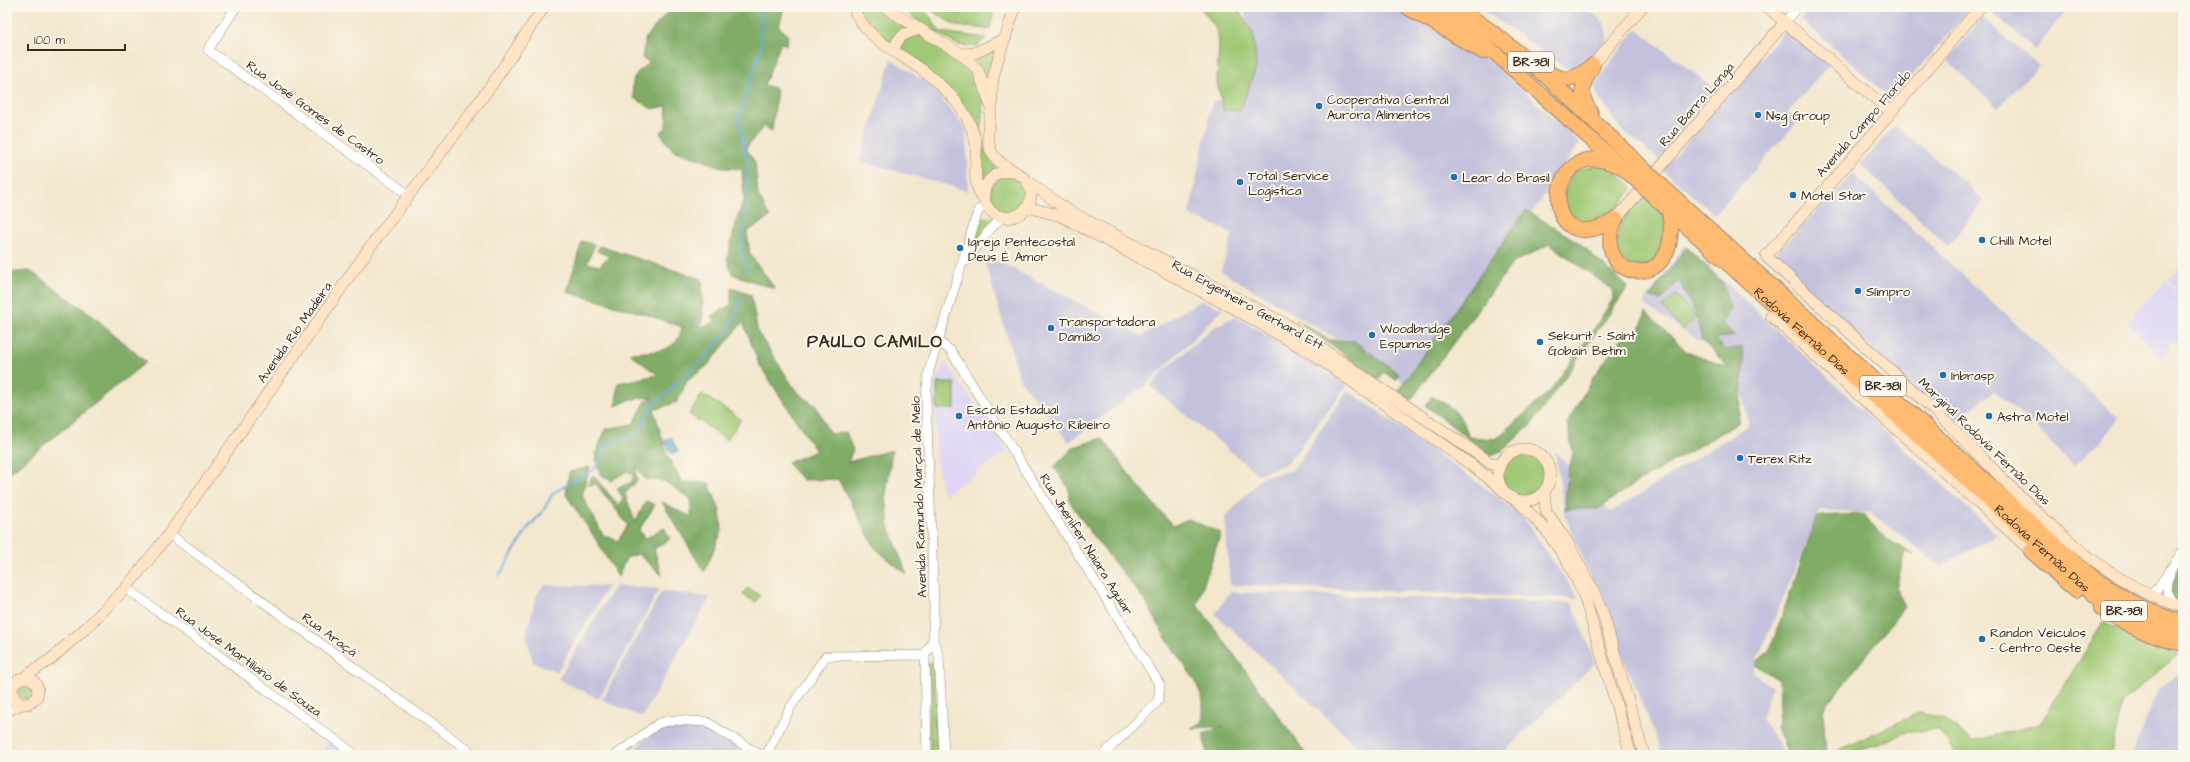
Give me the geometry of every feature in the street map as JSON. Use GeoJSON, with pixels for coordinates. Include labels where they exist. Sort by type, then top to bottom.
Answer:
{"type":"FeatureCollection","features":[{"type":"Feature","properties":{"kind":"highway","name":"BR-381"},"geometry":{"type":"LineString","coordinates":[[1407,7],[1472,44],[1527,80]]}},
{"type":"Feature","properties":{"kind":"highway","name":"Rodovia Fernão Dias"},"geometry":{"type":"LineString","coordinates":[[1434,7],[1476,36],[1658,191],[2080,567],[2110,589],[2138,606],[2183,622]]}},
{"type":"Feature","properties":{"kind":"highway","name":"Rodovia Fernão Dias"},"geometry":{"type":"LineString","coordinates":[[1456,7],[1480,22],[1537,66],[1598,126],[1633,171]]}},
{"type":"Feature","properties":{"kind":"highway"},"geometry":{"type":"LineString","coordinates":[[1537,66],[1562,79],[1571,78],[1581,74],[1594,65]]}},
{"type":"Feature","properties":{"kind":"highway"},"geometry":{"type":"LineString","coordinates":[[1594,65],[1582,89],[1582,98],[1598,126]]}},
{"type":"Feature","properties":{"kind":"highway"},"geometry":{"type":"LineString","coordinates":[[1616,220],[1596,229],[1587,230],[1575,227],[1562,218],[1558,208],[1558,197],[1565,178],[1571,169],[1582,161],[1605,160],[1633,171]]}},
{"type":"Feature","properties":{"kind":"highway","name":"Rodovia Fernão Dias"},"geometry":{"type":"LineString","coordinates":[[1658,191],[1670,212],[2097,597],[2135,617],[2183,634]]}},
{"type":"Feature","properties":{"kind":"highway"},"geometry":{"type":"LineString","coordinates":[[1616,220],[1609,238],[1609,249],[1617,263],[1632,272],[1641,271],[1656,266],[1669,250],[1672,238],[1670,212]]}},
{"type":"Feature","properties":{"kind":"highway","name":"BR-381"},"geometry":{"type":"LineString","coordinates":[[1733,268],[1742,283],[1771,316]]}},
{"type":"Feature","properties":{"kind":"highway"},"geometry":{"type":"LineString","coordinates":[[2028,548],[2080,594],[2125,624],[2148,634],[2183,644]]}},
{"type":"Feature","properties":{"kind":"main road","name":"Avenida Rio Madeira"},"geometry":{"type":"LineString","coordinates":[[12,688],[51,659],[87,627],[126,588],[168,534],[409,195],[492,83],[544,7]]}},
{"type":"Feature","properties":{"kind":"main road"},"geometry":{"type":"LineString","coordinates":[[853,7],[868,30],[893,51],[925,72],[957,101],[970,123],[976,144],[977,187],[990,210],[1002,217],[1013,217],[1027,207],[1031,194],[1026,180],[1000,163],[993,155],[986,133],[992,108],[993,80],[1015,7]]}},
{"type":"Feature","properties":{"kind":"main road"},"geometry":{"type":"LineString","coordinates":[[884,7],[961,54],[978,70],[992,108]]}},
{"type":"Feature","properties":{"kind":"main road"},"geometry":{"type":"LineString","coordinates":[[1594,65],[1642,7]]}},
{"type":"Feature","properties":{"kind":"main road"},"geometry":{"type":"LineString","coordinates":[[1767,7],[1891,112]]}},
{"type":"Feature","properties":{"kind":"main road","name":"Avenida Campo Florido"},"geometry":{"type":"LineString","coordinates":[[1766,256],[1849,162],[1980,7]]}},
{"type":"Feature","properties":{"kind":"main road","name":"Rua Barra Longa"},"geometry":{"type":"LineString","coordinates":[[1616,220],[1785,22]]}},
{"type":"Feature","properties":{"kind":"main road"},"geometry":{"type":"LineString","coordinates":[[893,51],[898,38],[904,33],[920,30]]}},
{"type":"Feature","properties":{"kind":"main road"},"geometry":{"type":"LineString","coordinates":[[961,54],[975,53],[1006,38]]}},
{"type":"Feature","properties":{"kind":"main road"},"geometry":{"type":"LineString","coordinates":[[985,202],[986,185],[989,179],[1000,172],[1014,172]]}},
{"type":"Feature","properties":{"kind":"main road","name":"Rua Engenheiro Gerhard Ett"},"geometry":{"type":"LineString","coordinates":[[1026,180],[1067,210],[1286,324],[1492,464],[1499,466]]}},
{"type":"Feature","properties":{"kind":"main road","name":"Rua Engenheiro Gerhard Ett"},"geometry":{"type":"LineString","coordinates":[[1027,207],[1061,216],[1281,336],[1331,367],[1473,466],[1511,498],[1518,500],[1546,530],[1568,562],[1583,592],[1631,755]]}},
{"type":"Feature","properties":{"kind":"main road","name":"Marginal Rodovia Fernão Dias"},"geometry":{"type":"LineString","coordinates":[[1766,256],[1939,415],[2076,546],[2114,575],[2150,596],[2180,606]]}},
{"type":"Feature","properties":{"kind":"main road","name":"Rodovia Fernão Dias"},"geometry":{"type":"LineString","coordinates":[[1771,316],[2028,548]]}},
{"type":"Feature","properties":{"kind":"main road"},"geometry":{"type":"LineString","coordinates":[[1281,336],[1286,324]]}},
{"type":"Feature","properties":{"kind":"main road"},"geometry":{"type":"LineString","coordinates":[[1502,489],[1498,482],[1499,466],[1503,458],[1517,450],[1533,451],[1546,461],[1549,469],[1549,481],[1544,492],[1546,510],[1570,547],[1592,588],[1603,614],[1644,755]]}},
{"type":"Feature","properties":{"kind":"main road"},"geometry":{"type":"LineString","coordinates":[[1518,500],[1532,500],[1544,492]]}},
{"type":"Feature","properties":{"kind":"main road","name":"Avenida Rio Madeira"},"geometry":{"type":"LineString","coordinates":[[38,687],[41,675],[51,659]]}},
{"type":"Feature","properties":{"kind":"main road"},"geometry":{"type":"LineString","coordinates":[[7,710],[22,704],[29,704],[35,700],[38,694],[38,687],[30,679],[12,688],[16,701],[22,704]]}},
{"type":"Feature","properties":{"kind":"street","name":"Rua José Gomes de Castro"},"geometry":{"type":"LineString","coordinates":[[236,7],[208,50],[409,195]]}},
{"type":"Feature","properties":{"kind":"street","name":"Rua Barra Longa"},"geometry":{"type":"LineString","coordinates":[[1785,22],[1797,7]]}},
{"type":"Feature","properties":{"kind":"street","name":"Avenida Raimundo Marçal de Melo"},"geometry":{"type":"LineString","coordinates":[[944,755],[939,656],[933,640],[934,606],[926,397],[929,371],[938,341],[964,264],[978,211],[985,202]]}},
{"type":"Feature","properties":{"kind":"street","name":"Avenida Raimundo Marçal de Melo"},"geometry":{"type":"LineString","coordinates":[[964,264],[991,228],[1002,217]]}},
{"type":"Feature","properties":{"kind":"street","name":"Rua Jhenifer Naiara Aguiar"},"geometry":{"type":"LineString","coordinates":[[938,341],[951,351],[1160,685],[1158,701],[1103,755]]}},
{"type":"Feature","properties":{"kind":"street","name":"Rua Araçá"},"geometry":{"type":"LineString","coordinates":[[168,534],[475,755]]}},
{"type":"Feature","properties":{"kind":"street"},"geometry":{"type":"LineString","coordinates":[[2150,596],[2157,589],[2183,551]]}},
{"type":"Feature","properties":{"kind":"street"},"geometry":{"type":"LineString","coordinates":[[2172,567],[2166,589],[2167,596],[2180,606]]}},
{"type":"Feature","properties":{"kind":"street","name":"Rua José Martiliano de Souza"},"geometry":{"type":"LineString","coordinates":[[126,588],[356,755]]}},
{"type":"Feature","properties":{"kind":"street","name":"Avenida Raimundo Marçal de Melo"},"geometry":{"type":"LineString","coordinates":[[927,755],[925,655],[933,640]]}},
{"type":"Feature","properties":{"kind":"street"},"geometry":{"type":"LineString","coordinates":[[766,755],[790,708],[826,656],[925,655]]}},
{"type":"Feature","properties":{"kind":"street"},"geometry":{"type":"LineString","coordinates":[[616,755],[659,723],[674,720],[706,722],[760,755]]}},
{"type":"Feature","properties":{"kind":"shaded area"},"geometry":{"type":"Polygon","coordinates":[[[1245,7],[1396,7],[1493,63],[1580,143],[1411,388],[1352,348],[1221,271],[1233,233],[1189,215],[1212,102],[1246,98],[1245,7]]]}},
{"type":"Feature","properties":{"kind":"shaded area"},"geometry":{"type":"Polygon","coordinates":[[[1479,7],[1580,7],[1595,15],[1604,23],[1607,38],[1589,63],[1570,71],[1479,7]]]}},
{"type":"Feature","properties":{"kind":"shaded area"},"geometry":{"type":"Polygon","coordinates":[[[1811,7],[1973,7],[1891,99],[1801,19],[1811,7]]]}},
{"type":"Feature","properties":{"kind":"shaded area"},"geometry":{"type":"Polygon","coordinates":[[[1987,7],[2069,7],[2035,50],[1987,7]]]}},
{"type":"Feature","properties":{"kind":"shaded area"},"geometry":{"type":"Polygon","coordinates":[[[1982,17],[2039,66],[1998,108],[1947,61],[1982,17]]]}},
{"type":"Feature","properties":{"kind":"shaded area"},"geometry":{"type":"Polygon","coordinates":[[[1787,28],[1829,65],[1787,113],[1797,122],[1715,215],[1662,170],[1787,28]]]}},
{"type":"Feature","properties":{"kind":"shaded area"},"geometry":{"type":"Polygon","coordinates":[[[1636,29],[1713,87],[1659,160],[1619,127],[1598,96],[1594,85],[1636,29]]]}},
{"type":"Feature","properties":{"kind":"shaded area"},"geometry":{"type":"Polygon","coordinates":[[[891,59],[930,85],[966,129],[968,191],[860,161],[891,59]]]}},
{"type":"Feature","properties":{"kind":"shaded area"},"geometry":{"type":"Polygon","coordinates":[[[1895,126],[1966,183],[1984,201],[1948,246],[1860,164],[1895,126]]]}},
{"type":"Feature","properties":{"kind":"shaded area"},"geometry":{"type":"Polygon","coordinates":[[[1853,174],[2118,418],[2104,439],[2073,466],[2028,420],[1994,391],[1952,424],[1771,257],[1853,174]]]}},
{"type":"Feature","properties":{"kind":"shaded area","name":"Terex Ritz"},"geometry":{"type":"Polygon","coordinates":[[[1685,245],[1997,535],[1942,566],[1871,513],[1820,510],[1752,672],[1772,687],[1762,718],[1785,755],[1663,755],[1565,515],[1555,451],[1611,512],[1749,425],[1735,364],[1643,304],[1685,245]]]}},
{"type":"Feature","properties":{"kind":"shaded area","name":"Transportadora Damião"},"geometry":{"type":"Polygon","coordinates":[[[984,259],[1000,262],[1142,336],[1202,300],[1223,309],[1142,389],[1134,392],[1069,442],[1020,380],[984,259]]]}},
{"type":"Feature","properties":{"kind":"shaded area"},"geometry":{"type":"Polygon","coordinates":[[[2183,265],[2183,295],[2168,281],[2183,265]]]}},
{"type":"Feature","properties":{"kind":"shaded area"},"geometry":{"type":"Polygon","coordinates":[[[2165,281],[2183,297],[2183,342],[2170,343],[2164,360],[2127,322],[2165,281]]]}},
{"type":"Feature","properties":{"kind":"shaded area"},"geometry":{"type":"Polygon","coordinates":[[[1236,316],[1347,385],[1288,463],[1258,474],[1150,386],[1164,370],[1214,327],[1236,316]]]}},
{"type":"Feature","properties":{"kind":"shaded area","name":"Escola Estadual Antônio Augusto Ribeiro"},"geometry":{"type":"Polygon","coordinates":[[[945,361],[1007,451],[944,495],[936,460],[935,381],[945,361]]]}},
{"type":"Feature","properties":{"kind":"shaded area"},"geometry":{"type":"Polygon","coordinates":[[[1348,390],[1520,513],[1579,599],[1230,585],[1225,518],[1262,477],[1293,470],[1348,390]]]}},
{"type":"Feature","properties":{"kind":"shaded area"},"geometry":{"type":"Polygon","coordinates":[[[544,585],[608,586],[557,672],[533,662],[526,634],[537,594],[544,585]]]}},
{"type":"Feature","properties":{"kind":"shaded area"},"geometry":{"type":"Polygon","coordinates":[[[615,586],[659,589],[599,699],[558,679],[615,586]]]}},
{"type":"Feature","properties":{"kind":"shaded area"},"geometry":{"type":"Polygon","coordinates":[[[662,591],[710,597],[642,717],[602,700],[662,591]]]}},
{"type":"Feature","properties":{"kind":"shaded area"},"geometry":{"type":"Polygon","coordinates":[[[1230,592],[1572,603],[1595,663],[1501,755],[1367,755],[1215,614],[1230,592]]]}},
{"type":"Feature","properties":{"kind":"shaded area"},"geometry":{"type":"Polygon","coordinates":[[[2183,671],[2183,755],[2132,755],[2159,688],[2183,671]]]}},
{"type":"Feature","properties":{"kind":"shaded area"},"geometry":{"type":"Polygon","coordinates":[[[678,723],[706,727],[739,748],[736,755],[627,755],[657,730],[678,723]]]}},
{"type":"Feature","properties":{"kind":"shaded area"},"geometry":{"type":"Polygon","coordinates":[[[329,738],[352,755],[321,755],[329,738]]]}},
{"type":"Feature","properties":{"kind":"green space"},"geometry":{"type":"Polygon","coordinates":[[[669,7],[784,7],[779,27],[788,35],[787,45],[781,43],[764,85],[777,89],[772,131],[764,126],[746,148],[755,162],[758,195],[770,217],[747,232],[750,254],[775,289],[732,274],[727,259],[744,199],[742,169],[725,168],[673,150],[660,133],[666,128],[667,106],[652,109],[634,98],[633,81],[637,73],[650,62],[642,58],[646,37],[666,14],[669,7]]]}},
{"type":"Feature","properties":{"kind":"green space"},"geometry":{"type":"Polygon","coordinates":[[[858,7],[880,7],[909,26],[891,46],[872,28],[858,7]]]}},
{"type":"Feature","properties":{"kind":"green space"},"geometry":{"type":"Polygon","coordinates":[[[899,7],[915,8],[924,11],[928,14],[940,32],[986,38],[976,47],[958,45],[926,26],[899,7]]]}},
{"type":"Feature","properties":{"kind":"green space"},"geometry":{"type":"Polygon","coordinates":[[[926,7],[994,7],[990,29],[956,26],[926,7]]]}},
{"type":"Feature","properties":{"kind":"green space"},"geometry":{"type":"Polygon","coordinates":[[[1200,7],[1236,7],[1253,33],[1256,67],[1240,111],[1223,110],[1217,81],[1219,42],[1215,26],[1200,7]]]}},
{"type":"Feature","properties":{"kind":"green space"},"geometry":{"type":"Polygon","coordinates":[[[916,32],[948,49],[978,76],[983,91],[981,141],[997,166],[981,187],[975,127],[901,52],[901,43],[916,32]]]}},
{"type":"Feature","properties":{"kind":"green space"},"geometry":{"type":"Polygon","coordinates":[[[1001,49],[990,82],[974,57],[1001,49]]]}},
{"type":"Feature","properties":{"kind":"green space"},"geometry":{"type":"Polygon","coordinates":[[[1606,164],[1633,188],[1610,217],[1578,226],[1566,212],[1563,200],[1573,171],[1606,164]]]}},
{"type":"Feature","properties":{"kind":"green space"},"geometry":{"type":"Polygon","coordinates":[[[1015,176],[1026,183],[1029,201],[1009,215],[998,211],[991,202],[990,192],[994,183],[998,179],[1015,176]]]}},
{"type":"Feature","properties":{"kind":"green space"},"geometry":{"type":"Polygon","coordinates":[[[1643,196],[1667,218],[1670,233],[1653,264],[1635,266],[1622,260],[1614,250],[1621,222],[1643,196]]]}},
{"type":"Feature","properties":{"kind":"green space"},"geometry":{"type":"Polygon","coordinates":[[[1526,210],[1578,242],[1628,287],[1532,424],[1503,450],[1491,456],[1426,406],[1432,396],[1451,408],[1460,416],[1468,437],[1496,439],[1550,391],[1590,335],[1613,299],[1612,289],[1549,244],[1512,264],[1411,400],[1397,392],[1526,210]]]}},
{"type":"Feature","properties":{"kind":"green space"},"geometry":{"type":"Polygon","coordinates":[[[981,217],[998,218],[972,251],[968,246],[981,217]]]}},
{"type":"Feature","properties":{"kind":"green space"},"geometry":{"type":"Polygon","coordinates":[[[582,241],[595,245],[587,263],[599,266],[609,256],[597,251],[599,246],[702,279],[703,314],[700,327],[716,322],[711,316],[731,305],[731,288],[751,295],[758,333],[797,392],[816,406],[830,434],[846,432],[853,450],[848,462],[892,450],[886,495],[889,526],[907,575],[875,548],[838,479],[803,480],[787,463],[816,451],[759,364],[743,322],[707,366],[687,381],[677,402],[654,410],[667,455],[682,482],[709,483],[720,511],[722,531],[704,572],[662,502],[691,517],[691,499],[664,481],[645,479],[636,466],[637,481],[625,494],[635,522],[646,501],[655,505],[639,530],[645,539],[664,527],[670,539],[654,549],[662,575],[638,554],[626,558],[618,577],[595,538],[566,495],[569,472],[590,467],[582,495],[603,535],[618,541],[628,525],[596,484],[588,485],[593,475],[619,506],[623,499],[617,488],[632,482],[633,474],[627,471],[611,481],[600,474],[595,454],[606,429],[633,424],[646,401],[653,397],[631,399],[616,406],[618,383],[658,375],[629,353],[662,350],[669,347],[675,343],[682,327],[645,314],[567,292],[582,241]]]}},
{"type":"Feature","properties":{"kind":"green space"},"geometry":{"type":"Polygon","coordinates":[[[1687,247],[1722,282],[1731,310],[1722,323],[1735,336],[1715,338],[1725,350],[1742,347],[1744,362],[1738,423],[1631,486],[1598,509],[1565,509],[1568,472],[1573,453],[1567,423],[1595,374],[1622,338],[1637,337],[1646,312],[1687,352],[1729,368],[1702,340],[1696,315],[1679,280],[1661,301],[1650,296],[1687,247]]]}},
{"type":"Feature","properties":{"kind":"green space"},"geometry":{"type":"Polygon","coordinates":[[[30,271],[91,314],[146,362],[7,475],[7,273],[30,271]]]}},
{"type":"Feature","properties":{"kind":"green space"},"geometry":{"type":"Polygon","coordinates":[[[1676,295],[1696,318],[1682,330],[1662,307],[1676,295]]]}},
{"type":"Feature","properties":{"kind":"green space"},"geometry":{"type":"Polygon","coordinates":[[[1296,320],[1329,340],[1354,341],[1399,374],[1396,380],[1383,372],[1379,380],[1296,320]]]}},
{"type":"Feature","properties":{"kind":"green space"},"geometry":{"type":"Polygon","coordinates":[[[937,383],[955,383],[955,409],[937,409],[937,383]]]}},
{"type":"Feature","properties":{"kind":"green space"},"geometry":{"type":"Polygon","coordinates":[[[702,394],[741,419],[727,440],[689,414],[702,394]]]}},
{"type":"Feature","properties":{"kind":"green space"},"geometry":{"type":"Polygon","coordinates":[[[1102,438],[1135,482],[1173,526],[1188,519],[1221,533],[1197,604],[1307,755],[1207,755],[1203,734],[1224,727],[1191,728],[1203,722],[1203,701],[1196,682],[1167,640],[1146,602],[1093,536],[1070,502],[1069,489],[1054,467],[1074,447],[1102,438]]]}},
{"type":"Feature","properties":{"kind":"green space"},"geometry":{"type":"Polygon","coordinates":[[[1523,453],[1538,459],[1544,474],[1538,489],[1523,495],[1508,489],[1502,474],[1508,459],[1523,453]]]}},
{"type":"Feature","properties":{"kind":"green space"},"geometry":{"type":"Polygon","coordinates":[[[1862,514],[1887,539],[1914,555],[1905,551],[1896,589],[1905,606],[1823,710],[1826,755],[1788,755],[1777,727],[1780,706],[1779,680],[1755,665],[1771,647],[1817,516],[1862,514]]]}},
{"type":"Feature","properties":{"kind":"green space"},"geometry":{"type":"Polygon","coordinates":[[[2183,562],[2183,605],[2174,603],[2169,586],[2183,562]]]}},
{"type":"Feature","properties":{"kind":"green space"},"geometry":{"type":"Polygon","coordinates":[[[747,588],[760,595],[756,602],[743,595],[747,588]]]}},
{"type":"Feature","properties":{"kind":"green space"},"geometry":{"type":"Polygon","coordinates":[[[2103,623],[2179,654],[2122,702],[2111,755],[1957,755],[1938,729],[1904,733],[1888,741],[1850,752],[1837,751],[1920,712],[1942,718],[1973,741],[2040,724],[2103,623]]]}},
{"type":"Feature","properties":{"kind":"green space"},"geometry":{"type":"Polygon","coordinates":[[[927,663],[934,663],[938,755],[930,755],[927,663]]]}},
{"type":"Feature","properties":{"kind":"green space"},"geometry":{"type":"Polygon","coordinates":[[[23,683],[29,683],[34,688],[32,697],[29,699],[23,699],[18,694],[18,688],[23,683]]]}},
{"type":"Feature","properties":{"kind":"water"},"geometry":{"type":"Polygon","coordinates":[[[671,437],[678,451],[671,454],[664,441],[671,437]]]}},
{"type":"Feature","properties":{"kind":"waterway"},"geometry":{"type":"LineString","coordinates":[[748,272],[740,250],[747,210],[748,165],[739,119],[761,47],[760,18],[768,7]]}},
{"type":"Feature","properties":{"kind":"waterway"},"geometry":{"type":"LineString","coordinates":[[499,576],[528,528],[543,511],[553,493],[595,469],[609,442],[639,433],[651,407],[704,358],[730,328],[743,298]]}},
{"type":"Feature","properties":{"kind":"place","name":"Cooperativa Central Aurora Alimentos"},"geometry":{"type":"Point","coordinates":[1319,106]}},
{"type":"Feature","properties":{"kind":"place","name":"Nsg Group"},"geometry":{"type":"Point","coordinates":[1758,115]}},
{"type":"Feature","properties":{"kind":"place","name":"Lear do Brasil"},"geometry":{"type":"Point","coordinates":[1454,177]}},
{"type":"Feature","properties":{"kind":"place","name":"Total Service Logística"},"geometry":{"type":"Point","coordinates":[1240,182]}},
{"type":"Feature","properties":{"kind":"place","name":"Motel Star"},"geometry":{"type":"Point","coordinates":[1793,195]}},
{"type":"Feature","properties":{"kind":"place","name":"Chilli Motel"},"geometry":{"type":"Point","coordinates":[1982,240]}},
{"type":"Feature","properties":{"kind":"place","name":"Igreja Pentecostal Deus É Amor"},"geometry":{"type":"Point","coordinates":[960,248]}},
{"type":"Feature","properties":{"kind":"place","name":"SIimpro"},"geometry":{"type":"Point","coordinates":[1858,291]}},
{"type":"Feature","properties":{"kind":"place","name":"Transportadora Damião"},"geometry":{"type":"Point","coordinates":[1051,328]}},
{"type":"Feature","properties":{"kind":"place","name":"Woodbridge Espumas"},"geometry":{"type":"Point","coordinates":[1372,335]}},
{"type":"Feature","properties":{"kind":"place","name":"Sekurit - Saint Gobain Betim"},"geometry":{"type":"Point","coordinates":[1540,342]}},
{"type":"Feature","properties":{"kind":"place","name":"Inbrasp"},"geometry":{"type":"Point","coordinates":[1943,375]}},
{"type":"Feature","properties":{"kind":"place","name":"Escola Estadual Antônio Augusto Ribeiro"},"geometry":{"type":"Point","coordinates":[959,416]}},
{"type":"Feature","properties":{"kind":"place","name":"Astra Motel"},"geometry":{"type":"Point","coordinates":[1989,416]}},
{"type":"Feature","properties":{"kind":"place","name":"Terex Ritz"},"geometry":{"type":"Point","coordinates":[1740,458]}},
{"type":"Feature","properties":{"kind":"place","name":"Randon Veículos - Centro Oeste"},"geometry":{"type":"Point","coordinates":[1982,639]}},
{"type":"Feature","properties":{"kind":"district","name":"PAULO CAMILO"},"geometry":{"type":"Point","coordinates":[875,341]}}]}
